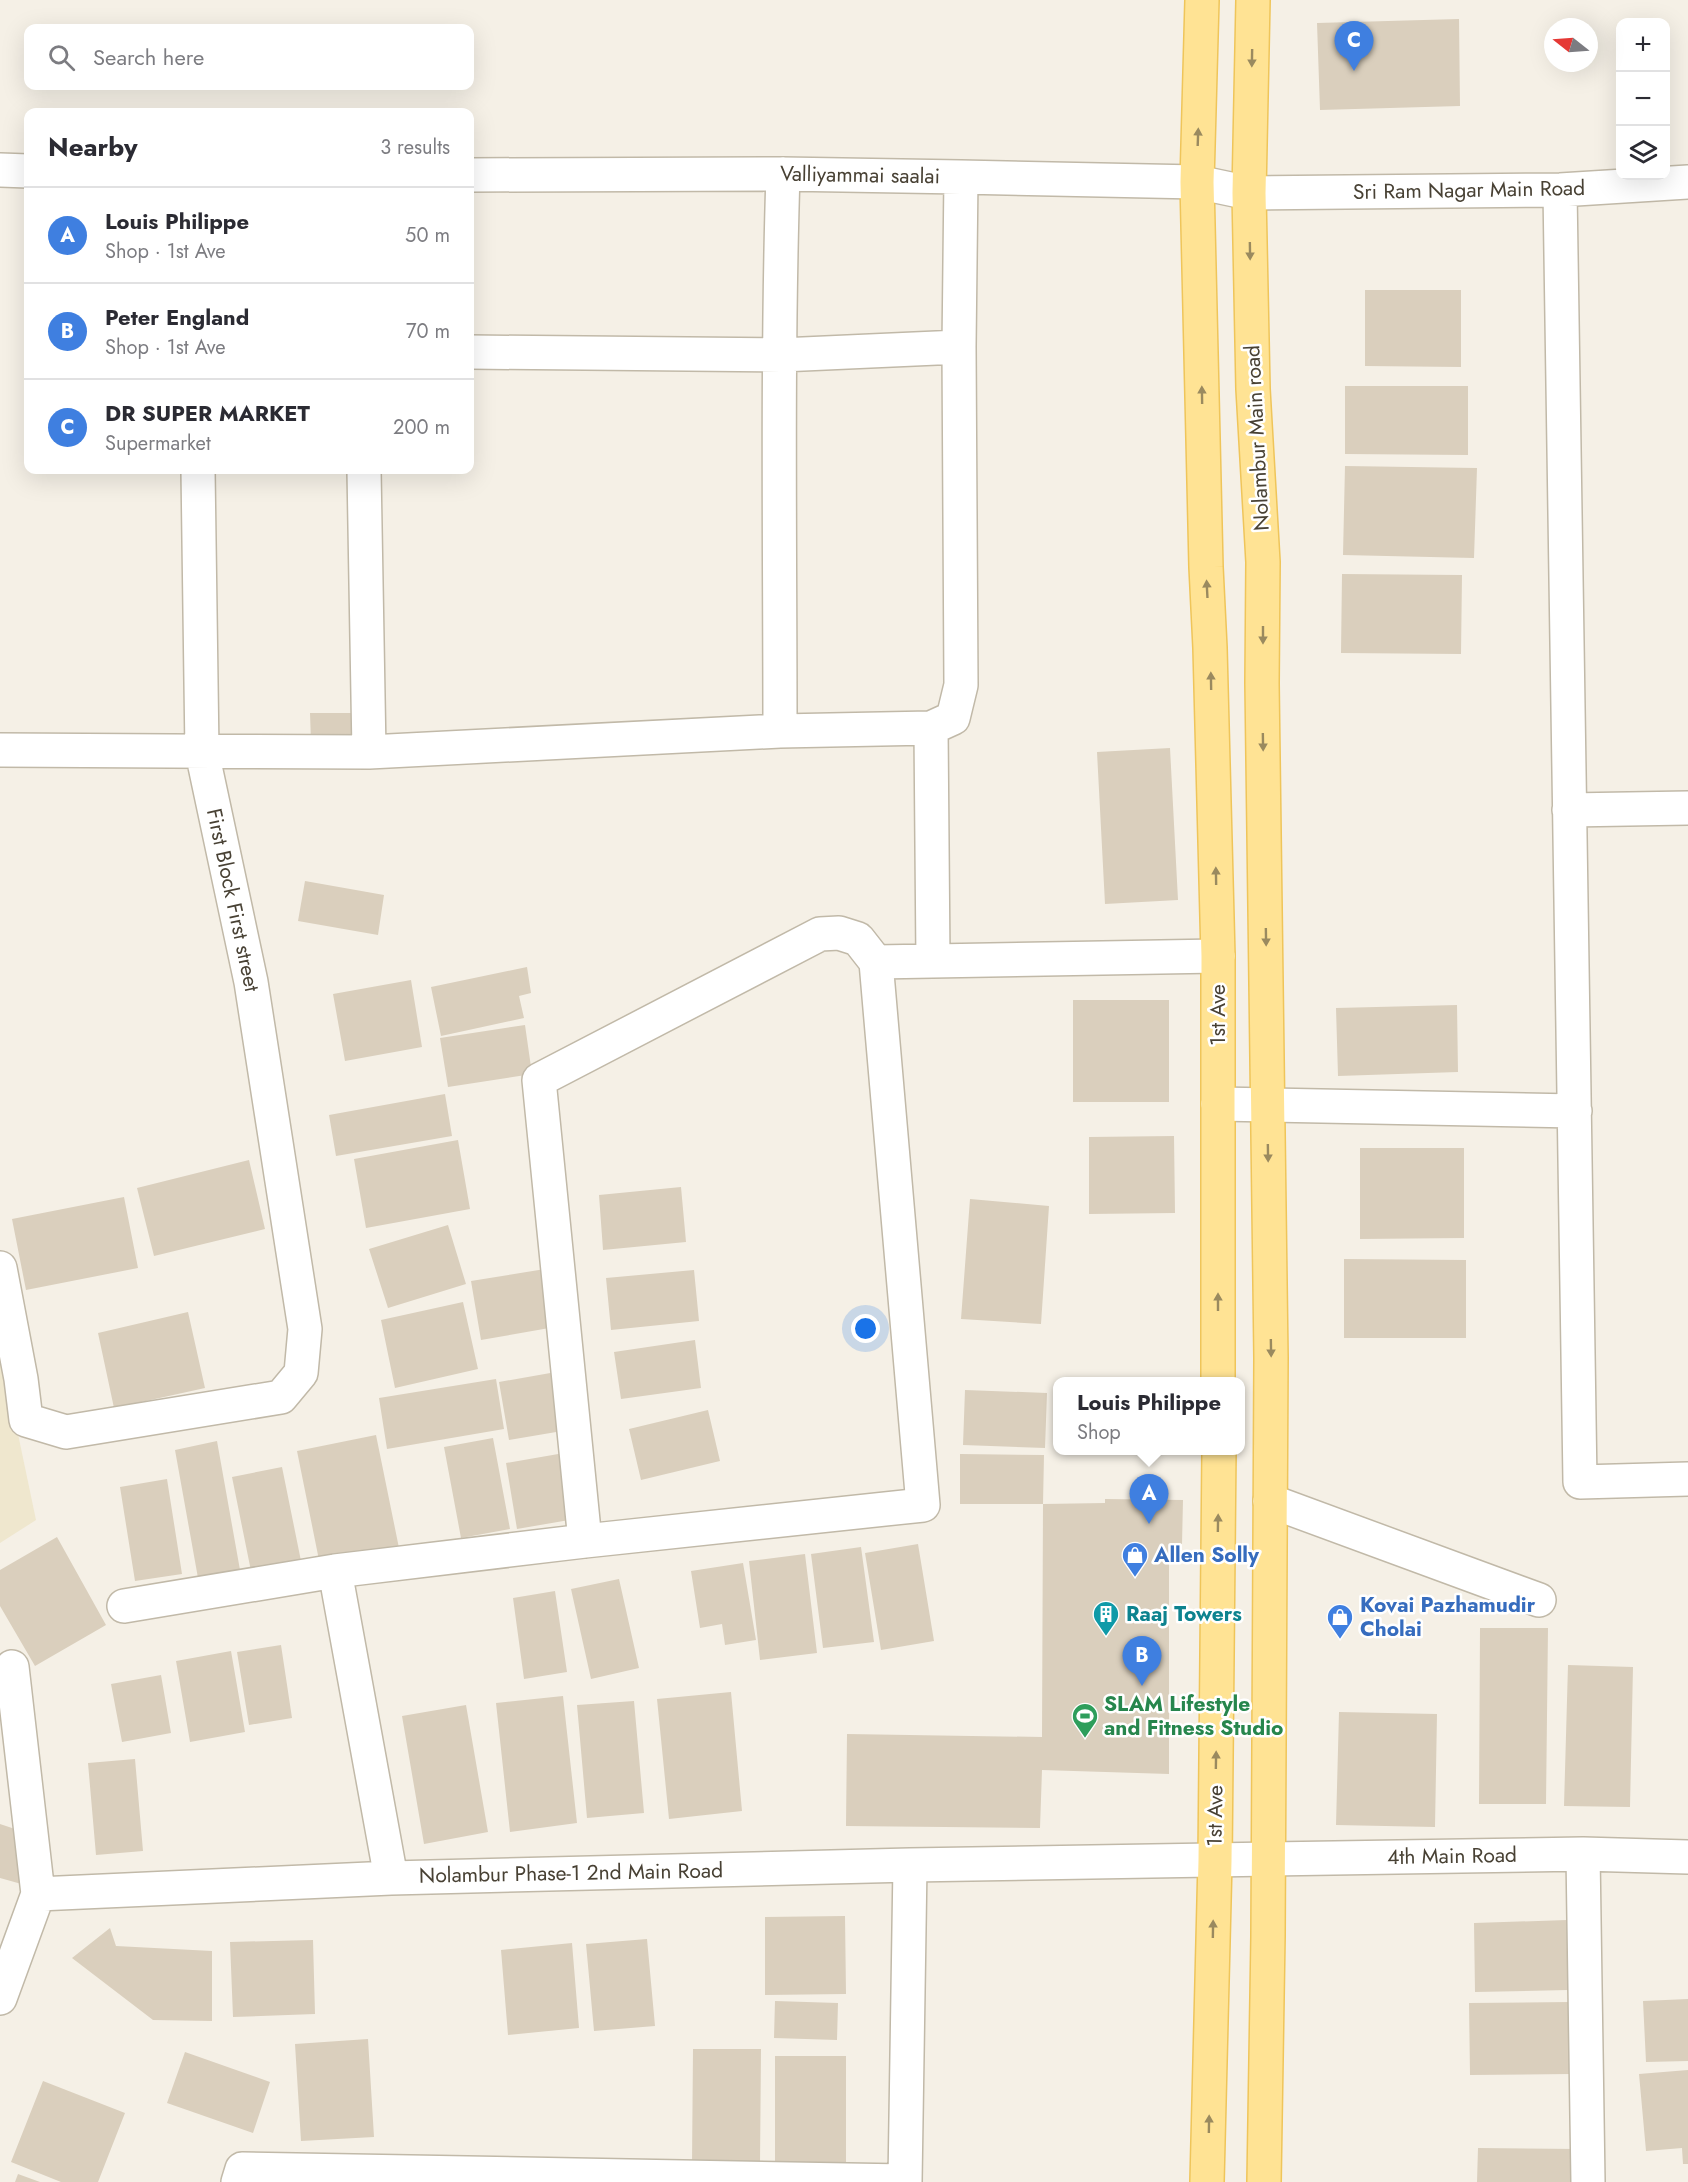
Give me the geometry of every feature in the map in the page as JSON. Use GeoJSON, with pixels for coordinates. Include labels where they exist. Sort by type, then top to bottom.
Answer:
{"type":"FeatureCollection","features":[{"type":"Feature","properties":{"kind":"main road","name":"1st Ave"},"geometry":{"type":"LineString","coordinates":[[1202,0],[1197,182],[1218,956],[1218,1377]]}},
{"type":"Feature","properties":{"kind":"main road","name":"Nolambur Main road"},"geometry":{"type":"LineString","coordinates":[[1252,0],[1249,193],[1253,389],[1263,562],[1262,683],[1271,1358],[1264,2182]]}},
{"type":"Feature","properties":{"kind":"main road","name":"1st Ave"},"geometry":{"type":"LineString","coordinates":[[1207,2182],[1215,1861],[1219,1455]]}},
{"type":"Feature","properties":{"kind":"street"},"geometry":{"type":"LineString","coordinates":[[0,170],[24,171]]}},
{"type":"Feature","properties":{"kind":"street","name":"Valliyammai saalai"},"geometry":{"type":"LineString","coordinates":[[474,175],[783,174],[1197,182],[1249,193]]}},
{"type":"Feature","properties":{"kind":"street"},"geometry":{"type":"LineString","coordinates":[[780,731],[781,355],[779,291],[783,174]]}},
{"type":"Feature","properties":{"kind":"street"},"geometry":{"type":"LineString","coordinates":[[0,750],[369,752],[780,731],[931,728],[953,718],[961,685],[959,347],[962,177]]}},
{"type":"Feature","properties":{"kind":"street","name":"Sri Ram Nagar Main Road"},"geometry":{"type":"LineString","coordinates":[[1249,193],[1560,190],[1688,182]]}},
{"type":"Feature","properties":{"kind":"street"},"geometry":{"type":"LineString","coordinates":[[1560,190],[1580,1482],[1688,1479]]}},
{"type":"Feature","properties":{"kind":"street"},"geometry":{"type":"LineString","coordinates":[[474,352],[781,355],[959,347]]}},
{"type":"Feature","properties":{"kind":"street","name":"First Block First street"},"geometry":{"type":"LineString","coordinates":[[0,1268],[21,1379],[26,1420],[66,1432],[281,1397],[301,1373],[305,1329],[251,982],[202,752],[198,474]]}},
{"type":"Feature","properties":{"kind":"street"},"geometry":{"type":"LineString","coordinates":[[364,474],[369,752]]}},
{"type":"Feature","properties":{"kind":"street"},"geometry":{"type":"LineString","coordinates":[[931,728],[933,961]]}},
{"type":"Feature","properties":{"kind":"street"},"geometry":{"type":"LineString","coordinates":[[1569,810],[1688,808]]}},
{"type":"Feature","properties":{"kind":"street"},"geometry":{"type":"LineString","coordinates":[[124,1606],[335,1571],[585,1541],[923,1505],[876,962],[858,939],[838,933],[820,934],[540,1080],[585,1541]]}},
{"type":"Feature","properties":{"kind":"street"},"geometry":{"type":"LineString","coordinates":[[876,962],[1218,956]]}},
{"type":"Feature","properties":{"kind":"street"},"geometry":{"type":"LineString","coordinates":[[1218,1104],[1575,1111]]}},
{"type":"Feature","properties":{"kind":"street"},"geometry":{"type":"LineString","coordinates":[[1270,1501],[1539,1600]]}},
{"type":"Feature","properties":{"kind":"street"},"geometry":{"type":"LineString","coordinates":[[335,1571],[391,1878]]}},
{"type":"Feature","properties":{"kind":"street"},"geometry":{"type":"LineString","coordinates":[[0,1998],[38,1894],[12,1667]]}},
{"type":"Feature","properties":{"kind":"street"},"geometry":{"type":"LineString","coordinates":[[1583,1854],[1588,2182]]}},
{"type":"Feature","properties":{"kind":"street","name":"4th Main Road"},"geometry":{"type":"LineString","coordinates":[[1215,1861],[1583,1854],[1688,1857]]}},
{"type":"Feature","properties":{"kind":"street","name":"Nolambur Phase-1 2nd Main Road"},"geometry":{"type":"LineString","coordinates":[[38,1894],[391,1878],[910,1865],[1215,1861]]}},
{"type":"Feature","properties":{"kind":"street"},"geometry":{"type":"LineString","coordinates":[[238,2182],[242,2169],[905,2182],[910,1865]]}},
{"type":"Feature","properties":{"kind":"shaded area"},"geometry":{"type":"Polygon","coordinates":[[[0,1348],[36,1520],[0,1543],[0,1348]]]}},
{"type":"Feature","properties":{"kind":"building"},"geometry":{"type":"Polygon","coordinates":[[[1459,19],[1460,106],[1320,110],[1317,23],[1459,19]]]}},
{"type":"Feature","properties":{"kind":"building"},"geometry":{"type":"Polygon","coordinates":[[[1365,290],[1461,290],[1461,367],[1365,366],[1365,290]]]}},
{"type":"Feature","properties":{"kind":"building"},"geometry":{"type":"Polygon","coordinates":[[[1345,386],[1468,386],[1468,455],[1345,454],[1345,386]]]}},
{"type":"Feature","properties":{"kind":"building"},"geometry":{"type":"Polygon","coordinates":[[[1345,466],[1477,468],[1474,558],[1343,555],[1345,466]]]}},
{"type":"Feature","properties":{"kind":"building"},"geometry":{"type":"Polygon","coordinates":[[[1342,574],[1462,575],[1461,654],[1341,653],[1342,574]]]}},
{"type":"Feature","properties":{"kind":"building"},"geometry":{"type":"Polygon","coordinates":[[[310,713],[353,713],[353,742],[311,742],[310,713]]]}},
{"type":"Feature","properties":{"kind":"building"},"geometry":{"type":"Polygon","coordinates":[[[1170,748],[1178,900],[1105,904],[1097,752],[1170,748]]]}},
{"type":"Feature","properties":{"kind":"building"},"geometry":{"type":"Polygon","coordinates":[[[305,881],[384,895],[378,935],[298,921],[305,881]]]}},
{"type":"Feature","properties":{"kind":"building"},"geometry":{"type":"Polygon","coordinates":[[[527,967],[531,993],[519,996],[524,1018],[441,1036],[431,987],[527,967]]]}},
{"type":"Feature","properties":{"kind":"building"},"geometry":{"type":"Polygon","coordinates":[[[411,980],[422,1047],[345,1061],[333,994],[411,980]]]}},
{"type":"Feature","properties":{"kind":"building"},"geometry":{"type":"Polygon","coordinates":[[[1073,1000],[1169,1000],[1169,1102],[1073,1102],[1073,1000]]]}},
{"type":"Feature","properties":{"kind":"building"},"geometry":{"type":"Polygon","coordinates":[[[1457,1005],[1458,1072],[1338,1076],[1336,1008],[1457,1005]]]}},
{"type":"Feature","properties":{"kind":"building"},"geometry":{"type":"Polygon","coordinates":[[[525,1025],[532,1074],[448,1087],[440,1038],[525,1025]]]}},
{"type":"Feature","properties":{"kind":"building"},"geometry":{"type":"Polygon","coordinates":[[[445,1094],[452,1136],[336,1156],[329,1115],[445,1094]]]}},
{"type":"Feature","properties":{"kind":"building"},"geometry":{"type":"Polygon","coordinates":[[[1174,1136],[1175,1213],[1089,1214],[1089,1137],[1174,1136]]]}},
{"type":"Feature","properties":{"kind":"building"},"geometry":{"type":"Polygon","coordinates":[[[458,1140],[470,1209],[366,1228],[354,1159],[458,1140]]]}},
{"type":"Feature","properties":{"kind":"building"},"geometry":{"type":"Polygon","coordinates":[[[1360,1148],[1464,1148],[1464,1238],[1360,1239],[1360,1148]]]}},
{"type":"Feature","properties":{"kind":"building"},"geometry":{"type":"Polygon","coordinates":[[[249,1160],[265,1229],[154,1256],[137,1188],[249,1160]]]}},
{"type":"Feature","properties":{"kind":"building"},"geometry":{"type":"Polygon","coordinates":[[[681,1187],[686,1242],[603,1250],[599,1195],[681,1187]]]}},
{"type":"Feature","properties":{"kind":"building"},"geometry":{"type":"Polygon","coordinates":[[[124,1197],[138,1268],[26,1290],[12,1219],[124,1197]]]}},
{"type":"Feature","properties":{"kind":"building"},"geometry":{"type":"Polygon","coordinates":[[[970,1199],[1049,1206],[1041,1324],[961,1319],[970,1199]]]}},
{"type":"Feature","properties":{"kind":"building"},"geometry":{"type":"Polygon","coordinates":[[[448,1225],[466,1284],[388,1308],[369,1249],[448,1225]]]}},
{"type":"Feature","properties":{"kind":"building"},"geometry":{"type":"Polygon","coordinates":[[[1344,1259],[1466,1260],[1466,1338],[1344,1338],[1344,1259]]]}},
{"type":"Feature","properties":{"kind":"building"},"geometry":{"type":"Polygon","coordinates":[[[545,1269],[555,1327],[481,1340],[471,1281],[545,1269]]]}},
{"type":"Feature","properties":{"kind":"building"},"geometry":{"type":"Polygon","coordinates":[[[694,1270],[699,1321],[611,1330],[606,1278],[694,1270]]]}},
{"type":"Feature","properties":{"kind":"building"},"geometry":{"type":"Polygon","coordinates":[[[463,1302],[478,1369],[395,1388],[381,1320],[463,1302]]]}},
{"type":"Feature","properties":{"kind":"building"},"geometry":{"type":"Polygon","coordinates":[[[188,1312],[205,1388],[114,1408],[98,1333],[188,1312]]]}},
{"type":"Feature","properties":{"kind":"building"},"geometry":{"type":"Polygon","coordinates":[[[695,1340],[701,1388],[621,1399],[614,1352],[695,1340]]]}},
{"type":"Feature","properties":{"kind":"building"},"geometry":{"type":"Polygon","coordinates":[[[556,1372],[568,1430],[509,1440],[499,1382],[556,1372]]]}},
{"type":"Feature","properties":{"kind":"building"},"geometry":{"type":"Polygon","coordinates":[[[496,1379],[504,1429],[387,1449],[379,1398],[496,1379]]]}},
{"type":"Feature","properties":{"kind":"building"},"geometry":{"type":"Polygon","coordinates":[[[965,1390],[1047,1393],[1045,1448],[963,1445],[965,1390]]]}},
{"type":"Feature","properties":{"kind":"building"},"geometry":{"type":"Polygon","coordinates":[[[708,1410],[720,1461],[641,1480],[629,1429],[708,1410]]]}},
{"type":"Feature","properties":{"kind":"building"},"geometry":{"type":"Polygon","coordinates":[[[376,1435],[399,1548],[320,1565],[297,1451],[376,1435]]]}},
{"type":"Feature","properties":{"kind":"building"},"geometry":{"type":"Polygon","coordinates":[[[493,1438],[510,1529],[461,1538],[444,1447],[493,1438]]]}},
{"type":"Feature","properties":{"kind":"building"},"geometry":{"type":"Polygon","coordinates":[[[217,1441],[240,1570],[198,1578],[175,1450],[217,1441]]]}},
{"type":"Feature","properties":{"kind":"building"},"geometry":{"type":"Polygon","coordinates":[[[564,1453],[575,1519],[517,1529],[506,1463],[564,1453]]]}},
{"type":"Feature","properties":{"kind":"building"},"geometry":{"type":"Polygon","coordinates":[[[960,1454],[1044,1455],[1043,1504],[960,1504],[960,1454]]]}},
{"type":"Feature","properties":{"kind":"building"},"geometry":{"type":"Polygon","coordinates":[[[282,1467],[301,1561],[251,1571],[232,1477],[282,1467]]]}},
{"type":"Feature","properties":{"kind":"building"},"geometry":{"type":"Polygon","coordinates":[[[167,1479],[182,1574],[135,1581],[120,1487],[167,1479]]]}},
{"type":"Feature","properties":{"kind":"building","name":"Raaj Towers"},"geometry":{"type":"Polygon","coordinates":[[[1105,1499],[1183,1500],[1182,1544],[1169,1544],[1169,1774],[1042,1770],[1040,1828],[846,1826],[847,1734],[1042,1737],[1043,1504],[1105,1503],[1105,1499]]]}},
{"type":"Feature","properties":{"kind":"building"},"geometry":{"type":"Polygon","coordinates":[[[57,1537],[106,1625],[35,1666],[0,1606],[0,1570],[57,1537]]]}},
{"type":"Feature","properties":{"kind":"building"},"geometry":{"type":"Polygon","coordinates":[[[918,1544],[934,1641],[881,1650],[865,1553],[918,1544]]]}},
{"type":"Feature","properties":{"kind":"building"},"geometry":{"type":"Polygon","coordinates":[[[861,1547],[874,1642],[823,1648],[811,1554],[861,1547]]]}},
{"type":"Feature","properties":{"kind":"building"},"geometry":{"type":"Polygon","coordinates":[[[805,1554],[817,1653],[760,1660],[749,1561],[805,1554]]]}},
{"type":"Feature","properties":{"kind":"building"},"geometry":{"type":"Polygon","coordinates":[[[743,1563],[756,1640],[725,1645],[722,1624],[700,1628],[691,1571],[743,1563]]]}},
{"type":"Feature","properties":{"kind":"building"},"geometry":{"type":"Polygon","coordinates":[[[619,1579],[639,1668],[591,1679],[571,1589],[619,1579]]]}},
{"type":"Feature","properties":{"kind":"building"},"geometry":{"type":"Polygon","coordinates":[[[555,1591],[567,1672],[524,1679],[513,1598],[555,1591]]]}},
{"type":"Feature","properties":{"kind":"building"},"geometry":{"type":"Polygon","coordinates":[[[1480,1628],[1548,1628],[1546,1804],[1479,1804],[1480,1628]]]}},
{"type":"Feature","properties":{"kind":"building"},"geometry":{"type":"Polygon","coordinates":[[[281,1645],[292,1718],[249,1725],[237,1652],[281,1645]]]}},
{"type":"Feature","properties":{"kind":"building"},"geometry":{"type":"Polygon","coordinates":[[[231,1651],[245,1732],[190,1742],[176,1661],[231,1651]]]}},
{"type":"Feature","properties":{"kind":"building"},"geometry":{"type":"Polygon","coordinates":[[[1568,1665],[1633,1667],[1630,1807],[1564,1806],[1568,1665]]]}},
{"type":"Feature","properties":{"kind":"building"},"geometry":{"type":"Polygon","coordinates":[[[161,1675],[171,1733],[122,1742],[111,1684],[161,1675]]]}},
{"type":"Feature","properties":{"kind":"building"},"geometry":{"type":"Polygon","coordinates":[[[731,1692],[742,1811],[669,1819],[657,1699],[731,1692]]]}},
{"type":"Feature","properties":{"kind":"building"},"geometry":{"type":"Polygon","coordinates":[[[563,1696],[577,1823],[510,1832],[496,1703],[563,1696]]]}},
{"type":"Feature","properties":{"kind":"building"},"geometry":{"type":"Polygon","coordinates":[[[634,1701],[644,1813],[587,1818],[577,1705],[634,1701]]]}},
{"type":"Feature","properties":{"kind":"building"},"geometry":{"type":"Polygon","coordinates":[[[466,1705],[488,1832],[424,1844],[402,1716],[466,1705]]]}},
{"type":"Feature","properties":{"kind":"building"},"geometry":{"type":"Polygon","coordinates":[[[1339,1712],[1437,1714],[1435,1827],[1336,1825],[1339,1712]]]}},
{"type":"Feature","properties":{"kind":"building"},"geometry":{"type":"Polygon","coordinates":[[[135,1759],[143,1851],[96,1855],[88,1763],[135,1759]]]}},
{"type":"Feature","properties":{"kind":"building"},"geometry":{"type":"Polygon","coordinates":[[[0,1824],[18,1830],[25,1885],[0,1878],[0,1824]]]}},
{"type":"Feature","properties":{"kind":"building"},"geometry":{"type":"Polygon","coordinates":[[[845,1916],[846,1994],[765,1995],[765,1917],[845,1916]]]}},
{"type":"Feature","properties":{"kind":"building"},"geometry":{"type":"Polygon","coordinates":[[[1567,1920],[1568,1990],[1475,1992],[1474,1923],[1567,1920]]]}},
{"type":"Feature","properties":{"kind":"building"},"geometry":{"type":"Polygon","coordinates":[[[110,1928],[116,1946],[212,1951],[212,2021],[153,2020],[72,1958],[110,1928]]]}},
{"type":"Feature","properties":{"kind":"building"},"geometry":{"type":"Polygon","coordinates":[[[647,1939],[655,2026],[594,2031],[586,1944],[647,1939]]]}},
{"type":"Feature","properties":{"kind":"building"},"geometry":{"type":"Polygon","coordinates":[[[313,1940],[315,2014],[233,2017],[230,1942],[313,1940]]]}},
{"type":"Feature","properties":{"kind":"building"},"geometry":{"type":"Polygon","coordinates":[[[572,1943],[579,2028],[508,2035],[501,1950],[572,1943]]]}},
{"type":"Feature","properties":{"kind":"building"},"geometry":{"type":"Polygon","coordinates":[[[1688,1999],[1688,2061],[1646,2062],[1643,2001],[1688,1999]]]}},
{"type":"Feature","properties":{"kind":"building"},"geometry":{"type":"Polygon","coordinates":[[[775,2001],[838,2003],[837,2040],[774,2038],[775,2001]]]}},
{"type":"Feature","properties":{"kind":"building"},"geometry":{"type":"Polygon","coordinates":[[[1570,2002],[1571,2074],[1470,2075],[1469,2003],[1570,2002]]]}},
{"type":"Feature","properties":{"kind":"building"},"geometry":{"type":"Polygon","coordinates":[[[368,2039],[374,2137],[301,2141],[295,2044],[368,2039]]]}},
{"type":"Feature","properties":{"kind":"building"},"geometry":{"type":"Polygon","coordinates":[[[693,2049],[761,2049],[760,2164],[692,2164],[693,2049]]]}},
{"type":"Feature","properties":{"kind":"building"},"geometry":{"type":"Polygon","coordinates":[[[185,2052],[270,2082],[253,2133],[167,2103],[185,2052]]]}},
{"type":"Feature","properties":{"kind":"building"},"geometry":{"type":"Polygon","coordinates":[[[775,2056],[846,2056],[846,2163],[775,2163],[775,2056]]]}},
{"type":"Feature","properties":{"kind":"building"},"geometry":{"type":"Polygon","coordinates":[[[1688,2070],[1688,2164],[1683,2164],[1682,2148],[1646,2151],[1639,2074],[1688,2070]]]}},
{"type":"Feature","properties":{"kind":"building"},"geometry":{"type":"Polygon","coordinates":[[[43,2081],[125,2113],[98,2182],[61,2182],[11,2162],[43,2081]]]}},
{"type":"Feature","properties":{"kind":"building"},"geometry":{"type":"Polygon","coordinates":[[[1478,2148],[1579,2149],[1579,2182],[1477,2182],[1478,2148]]]}},
{"type":"Feature","properties":{"kind":"building"},"geometry":{"type":"Polygon","coordinates":[[[18,2174],[40,2182],[15,2182],[18,2174]]]}},
{"type":"Feature","properties":{"kind":"place","name":"DR SUPER MARKET"},"geometry":{"type":"Point","coordinates":[1354,71]}},
{"type":"Feature","properties":{"kind":"place","name":"Louis Philippe"},"geometry":{"type":"Point","coordinates":[1149,1524]}},
{"type":"Feature","properties":{"kind":"place","name":"Allen Solly"},"geometry":{"type":"Point","coordinates":[1135,1578]}},
{"type":"Feature","properties":{"kind":"place","name":"Raaj Towers"},"geometry":{"type":"Point","coordinates":[1106,1637]}},
{"type":"Feature","properties":{"kind":"place","name":"Kovai Pazhamudir Cholai"},"geometry":{"type":"Point","coordinates":[1340,1640]}},
{"type":"Feature","properties":{"kind":"place","name":"Peter England"},"geometry":{"type":"Point","coordinates":[1142,1686]}},
{"type":"Feature","properties":{"kind":"place","name":"SLAM Lifestyle and Fitness Studio"},"geometry":{"type":"Point","coordinates":[1085,1739]}}]}
